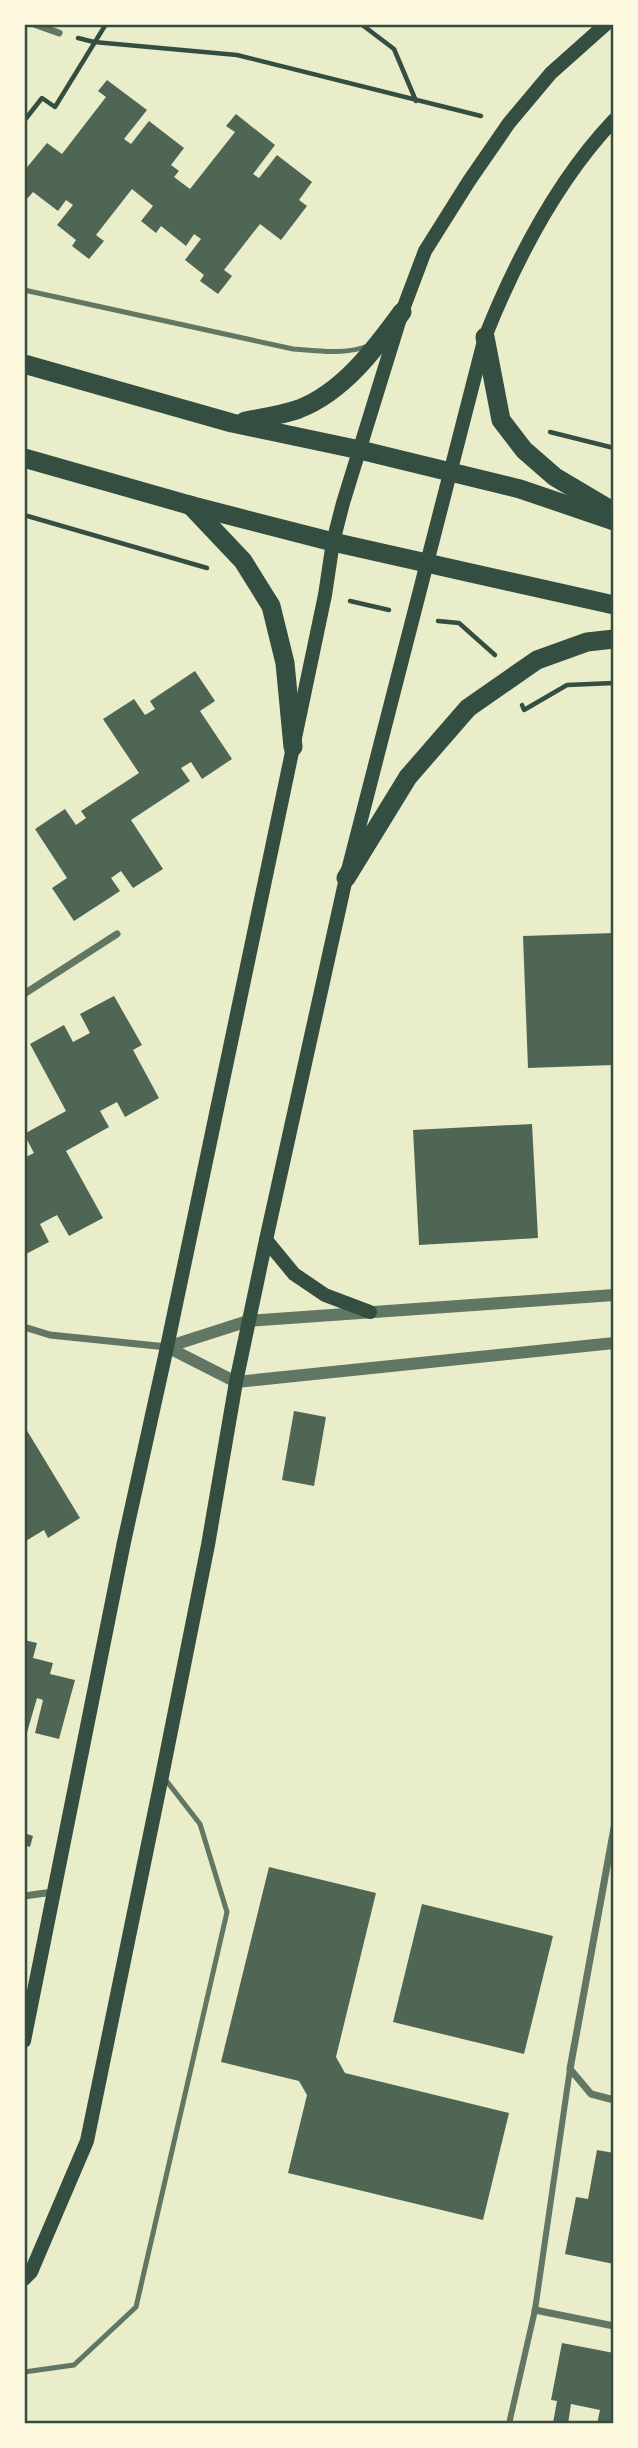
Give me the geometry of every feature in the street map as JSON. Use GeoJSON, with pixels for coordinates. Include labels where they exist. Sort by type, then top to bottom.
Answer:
{"type":"FeatureCollection","features":[{"type":"Feature","properties":{"kind":"highway"},"geometry":{"type":"LineString","coordinates":[[232,422],[271,417],[300,408],[329,392],[355,370],[402,312]]}},
{"type":"Feature","properties":{"kind":"highway"},"geometry":{"type":"LineString","coordinates":[[485,337],[501,420],[524,450],[555,477],[614,512]]}},
{"type":"Feature","properties":{"kind":"highway"},"geometry":{"type":"LineString","coordinates":[[24,364],[232,422],[520,489],[614,521]]}},
{"type":"Feature","properties":{"kind":"highway"},"geometry":{"type":"LineString","coordinates":[[24,458],[333,542],[614,605]]}},
{"type":"Feature","properties":{"kind":"highway"},"geometry":{"type":"LineString","coordinates":[[189,505],[243,561],[271,606],[285,663],[293,747]]}},
{"type":"Feature","properties":{"kind":"highway"},"geometry":{"type":"LineString","coordinates":[[346,878],[408,777],[468,708],[537,660],[587,642],[614,639]]}},
{"type":"Feature","properties":{"kind":"main road"},"geometry":{"type":"LineString","coordinates":[[24,2041],[124,1542],[325,595],[333,542],[402,312],[425,251],[509,123],[551,73],[606,24]]}},
{"type":"Feature","properties":{"kind":"main road"},"geometry":{"type":"LineString","coordinates":[[24,2279],[31,2272],[87,2141],[208,1545],[248,1321],[346,878],[485,337],[506,285],[550,207],[594,140],[614,120]]}},
{"type":"Feature","properties":{"kind":"main road"},"geometry":{"type":"LineString","coordinates":[[266,1240],[294,1274],[325,1295],[370,1312]]}},
{"type":"Feature","properties":{"kind":"street"},"geometry":{"type":"LineString","coordinates":[[34,24],[59,33]]}},
{"type":"Feature","properties":{"kind":"street"},"geometry":{"type":"LineString","coordinates":[[24,994],[117,934]]}},
{"type":"Feature","properties":{"kind":"street"},"geometry":{"type":"LineString","coordinates":[[167,1347],[248,1321],[614,1295]]}},
{"type":"Feature","properties":{"kind":"street"},"geometry":{"type":"LineString","coordinates":[[24,1326],[50,1335],[167,1347],[236,1382],[614,1343]]}},
{"type":"Feature","properties":{"kind":"street"},"geometry":{"type":"LineString","coordinates":[[509,2424],[535,2309],[570,2069],[614,1828]]}},
{"type":"Feature","properties":{"kind":"street"},"geometry":{"type":"LineString","coordinates":[[24,1896],[53,1892]]}},
{"type":"Feature","properties":{"kind":"street"},"geometry":{"type":"LineString","coordinates":[[570,2069],[591,2094],[614,2101]]}},
{"type":"Feature","properties":{"kind":"street"},"geometry":{"type":"LineString","coordinates":[[535,2309],[614,2326]]}},
{"type":"Feature","properties":{"kind":"lane"},"geometry":{"type":"LineString","coordinates":[[24,290],[293,349],[356,351],[381,341]]}},
{"type":"Feature","properties":{"kind":"lane"},"geometry":{"type":"LineString","coordinates":[[24,2372],[74,2365],[136,2307],[201,2028],[227,1912],[200,1824],[162,1776]]}},
{"type":"Feature","properties":{"kind":"path"},"geometry":{"type":"LineString","coordinates":[[24,121],[42,98],[55,107],[106,24]]}},
{"type":"Feature","properties":{"kind":"path"},"geometry":{"type":"LineString","coordinates":[[361,24],[394,50],[416,101]]}},
{"type":"Feature","properties":{"kind":"path"},"geometry":{"type":"LineString","coordinates":[[59,33],[94,42],[237,55],[509,123]]}},
{"type":"Feature","properties":{"kind":"path"},"geometry":{"type":"LineString","coordinates":[[501,420],[614,448]]}},
{"type":"Feature","properties":{"kind":"building"},"geometry":{"type":"Polygon","coordinates":[[[107,80],[147,110],[124,139],[131,144],[149,121],[184,148],[171,165],[179,171],[174,177],[190,189],[235,132],[226,126],[236,114],[275,145],[253,174],[259,178],[277,155],[312,182],[299,200],[307,206],[281,240],[260,224],[224,270],[232,276],[218,294],[200,281],[204,275],[185,260],[201,239],[194,234],[186,246],[161,226],[156,233],[141,221],[153,206],[132,189],[96,235],[104,241],[89,259],[72,246],[76,240],[57,225],[73,205],[66,200],[58,211],[33,192],[28,198],[24,196],[24,171],[47,143],[62,154],[106,97],[98,91],[107,80]]]}},
{"type":"Feature","properties":{"kind":"building"},"geometry":{"type":"Polygon","coordinates":[[[195,671],[215,701],[200,711],[232,759],[202,779],[191,762],[181,768],[190,781],[131,820],[163,869],[133,888],[121,871],[111,878],[120,891],[74,921],[52,888],[67,878],[35,829],[65,809],[76,825],[86,818],[81,811],[139,773],[103,719],[134,699],[145,715],[155,709],[150,701],[195,671]]]}},
{"type":"Feature","properties":{"kind":"building"},"geometry":{"type":"Polygon","coordinates":[[[614,933],[614,1065],[528,1068],[523,936],[614,933]]]}},
{"type":"Feature","properties":{"kind":"building"},"geometry":{"type":"Polygon","coordinates":[[[114,996],[142,1045],[133,1050],[159,1098],[125,1117],[117,1102],[100,1111],[109,1127],[66,1151],[103,1218],[69,1236],[57,1215],[40,1224],[49,1242],[24,1255],[24,1158],[34,1153],[24,1134],[66,1111],[30,1044],[64,1025],[73,1042],[90,1033],[80,1014],[114,996]]]}},
{"type":"Feature","properties":{"kind":"building"},"geometry":{"type":"Polygon","coordinates":[[[532,1124],[538,1238],[419,1245],[413,1130],[532,1124]]]}},
{"type":"Feature","properties":{"kind":"building"},"geometry":{"type":"Polygon","coordinates":[[[294,1411],[326,1417],[314,1486],[282,1480],[294,1411]]]}},
{"type":"Feature","properties":{"kind":"building"},"geometry":{"type":"Polygon","coordinates":[[[26,1429],[80,1518],[48,1538],[44,1530],[24,1542],[24,1431],[26,1429]]]}},
{"type":"Feature","properties":{"kind":"building"},"geometry":{"type":"Polygon","coordinates":[[[24,1640],[37,1643],[33,1658],[53,1663],[50,1674],[75,1680],[59,1739],[35,1733],[43,1700],[37,1698],[24,1743],[24,1640]]]}},
{"type":"Feature","properties":{"kind":"building"},"geometry":{"type":"Polygon","coordinates":[[[24,1833],[33,1836],[30,1847],[24,1845],[24,1833]]]}},
{"type":"Feature","properties":{"kind":"building"},"geometry":{"type":"Polygon","coordinates":[[[269,1867],[376,1893],[336,2057],[345,2073],[509,2113],[483,2220],[288,2173],[307,2095],[299,2081],[221,2062],[269,1867]]]}},
{"type":"Feature","properties":{"kind":"building"},"geometry":{"type":"Polygon","coordinates":[[[422,1904],[553,1936],[524,2054],[393,2022],[422,1904]]]}},
{"type":"Feature","properties":{"kind":"building"},"geometry":{"type":"Polygon","coordinates":[[[597,2150],[614,2153],[614,2264],[565,2254],[576,2197],[588,2199],[597,2150]]]}},
{"type":"Feature","properties":{"kind":"building"},"geometry":{"type":"Polygon","coordinates":[[[562,2343],[614,2353],[614,2424],[597,2424],[600,2410],[571,2404],[568,2424],[553,2423],[557,2401],[551,2400],[562,2343]]]}}]}
